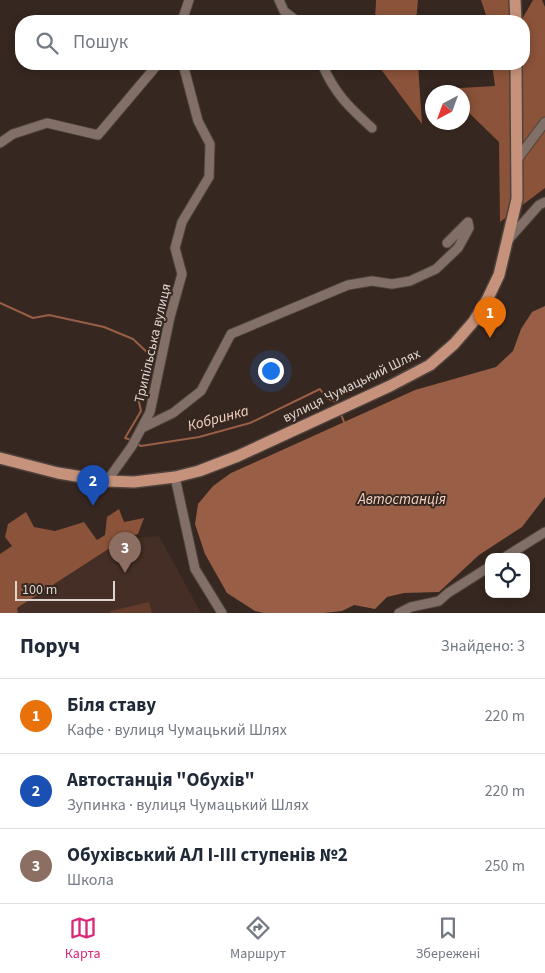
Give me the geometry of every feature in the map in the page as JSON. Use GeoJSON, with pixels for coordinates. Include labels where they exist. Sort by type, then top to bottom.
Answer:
{"type":"FeatureCollection","features":[{"type":"Feature","properties":{"kind":"main road"},"geometry":{"type":"LineString","coordinates":[[516,0],[516,15]]}},
{"type":"Feature","properties":{"kind":"main road","name":"вулиця Чумацький Шлях"},"geometry":{"type":"LineString","coordinates":[[0,458],[58,473],[107,481],[134,482],[175,477],[199,471],[238,456],[390,386],[430,365],[454,344],[474,322],[499,275],[517,199],[516,70]]}},
{"type":"Feature","properties":{"kind":"street"},"geometry":{"type":"LineString","coordinates":[[184,15],[190,0]]}},
{"type":"Feature","properties":{"kind":"street"},"geometry":{"type":"LineString","coordinates":[[279,0],[284,12],[288,15]]}},
{"type":"Feature","properties":{"kind":"street"},"geometry":{"type":"LineString","coordinates":[[0,143],[13,134],[47,124],[98,135],[153,70]]}},
{"type":"Feature","properties":{"kind":"street","name":"Трипільська вулиця"},"geometry":{"type":"LineString","coordinates":[[107,481],[134,442],[150,412],[170,317],[182,274],[175,248],[182,222],[209,177],[210,144],[198,121],[185,70]]}},
{"type":"Feature","properties":{"kind":"street"},"geometry":{"type":"LineString","coordinates":[[324,70],[330,84],[347,105],[372,128]]}},
{"type":"Feature","properties":{"kind":"street"},"geometry":{"type":"LineString","coordinates":[[516,161],[545,122]]}},
{"type":"Feature","properties":{"kind":"street"},"geometry":{"type":"LineString","coordinates":[[507,242],[539,205],[545,202]]}},
{"type":"Feature","properties":{"kind":"street"},"geometry":{"type":"LineString","coordinates":[[141,428],[173,413],[201,391],[231,334],[348,285],[372,281],[392,284],[410,281],[436,269],[458,248],[469,228],[468,222],[447,243]]}},
{"type":"Feature","properties":{"kind":"street"},"geometry":{"type":"LineString","coordinates":[[175,477],[195,569],[222,613]]}},
{"type":"Feature","properties":{"kind":"street"},"geometry":{"type":"LineString","coordinates":[[511,553],[545,532]]}},
{"type":"Feature","properties":{"kind":"street"},"geometry":{"type":"LineString","coordinates":[[399,613],[411,607],[439,602],[448,593],[485,570]]}},
{"type":"Feature","properties":{"kind":"shaded area"},"geometry":{"type":"Polygon","coordinates":[[[376,0],[418,0],[417,15],[375,15],[376,0]]]}},
{"type":"Feature","properties":{"kind":"shaded area"},"geometry":{"type":"Polygon","coordinates":[[[481,0],[509,0],[509,15],[486,15],[481,0]]]}},
{"type":"Feature","properties":{"kind":"shaded area"},"geometry":{"type":"Polygon","coordinates":[[[533,0],[542,0],[545,7],[545,188],[500,222],[499,142],[470,114],[470,87],[495,86],[493,70],[530,70],[530,15],[524,15],[533,0]]]}},
{"type":"Feature","properties":{"kind":"shaded area"},"geometry":{"type":"Polygon","coordinates":[[[382,70],[418,70],[422,124],[382,70]]]}},
{"type":"Feature","properties":{"kind":"shaded area"},"geometry":{"type":"Polygon","coordinates":[[[119,509],[124,522],[144,518],[138,534],[124,539],[17,608],[18,613],[0,613],[0,554],[12,546],[5,537],[8,524],[26,512],[34,527],[55,531],[84,522],[97,540],[105,535],[107,517],[119,509]]]}},
{"type":"Feature","properties":{"kind":"shaded area"},"geometry":{"type":"Polygon","coordinates":[[[159,536],[201,613],[18,613],[17,608],[124,539],[159,536]]]}},
{"type":"Feature","properties":{"kind":"shaded area"},"geometry":{"type":"Polygon","coordinates":[[[149,602],[152,613],[110,613],[110,611],[149,602]]]}},
{"type":"Feature","properties":{"kind":"water","name":"Автостанція"},"geometry":{"type":"Polygon","coordinates":[[[545,306],[545,497],[522,527],[479,555],[439,592],[404,593],[387,597],[375,609],[354,605],[342,611],[324,613],[264,613],[255,611],[227,593],[205,554],[195,524],[198,504],[213,486],[231,473],[415,390],[496,367],[513,351],[521,329],[532,312],[545,306]]]}},
{"type":"Feature","properties":{"kind":"waterway","name":"Кобринка"},"geometry":{"type":"LineString","coordinates":[[0,303],[33,318],[49,315],[104,327],[133,339],[151,356],[144,380]]}},
{"type":"Feature","properties":{"kind":"waterway","name":"Кобринка"},"geometry":{"type":"LineString","coordinates":[[137,444],[141,446],[199,437],[250,423],[320,389],[326,398],[337,402],[338,405]]}},
{"type":"Feature","properties":{"kind":"waterway","name":"Кобринка"},"geometry":{"type":"LineString","coordinates":[[131,440],[125,438],[141,411],[138,398],[140,392]]}},
{"type":"Feature","properties":{"kind":"waterway","name":"Кобринка"},"geometry":{"type":"LineString","coordinates":[[341,414],[344,422]]}},
{"type":"Feature","properties":{"kind":"place","name":"Біля ставу"},"geometry":{"type":"Point","coordinates":[490,338]}},
{"type":"Feature","properties":{"kind":"place","name":"Автостанція \"Обухів\""},"geometry":{"type":"Point","coordinates":[93,506]}},
{"type":"Feature","properties":{"kind":"place","name":"Обухівський АЛ І-ІІІ ступенів №2"},"geometry":{"type":"Point","coordinates":[125,573]}}]}
